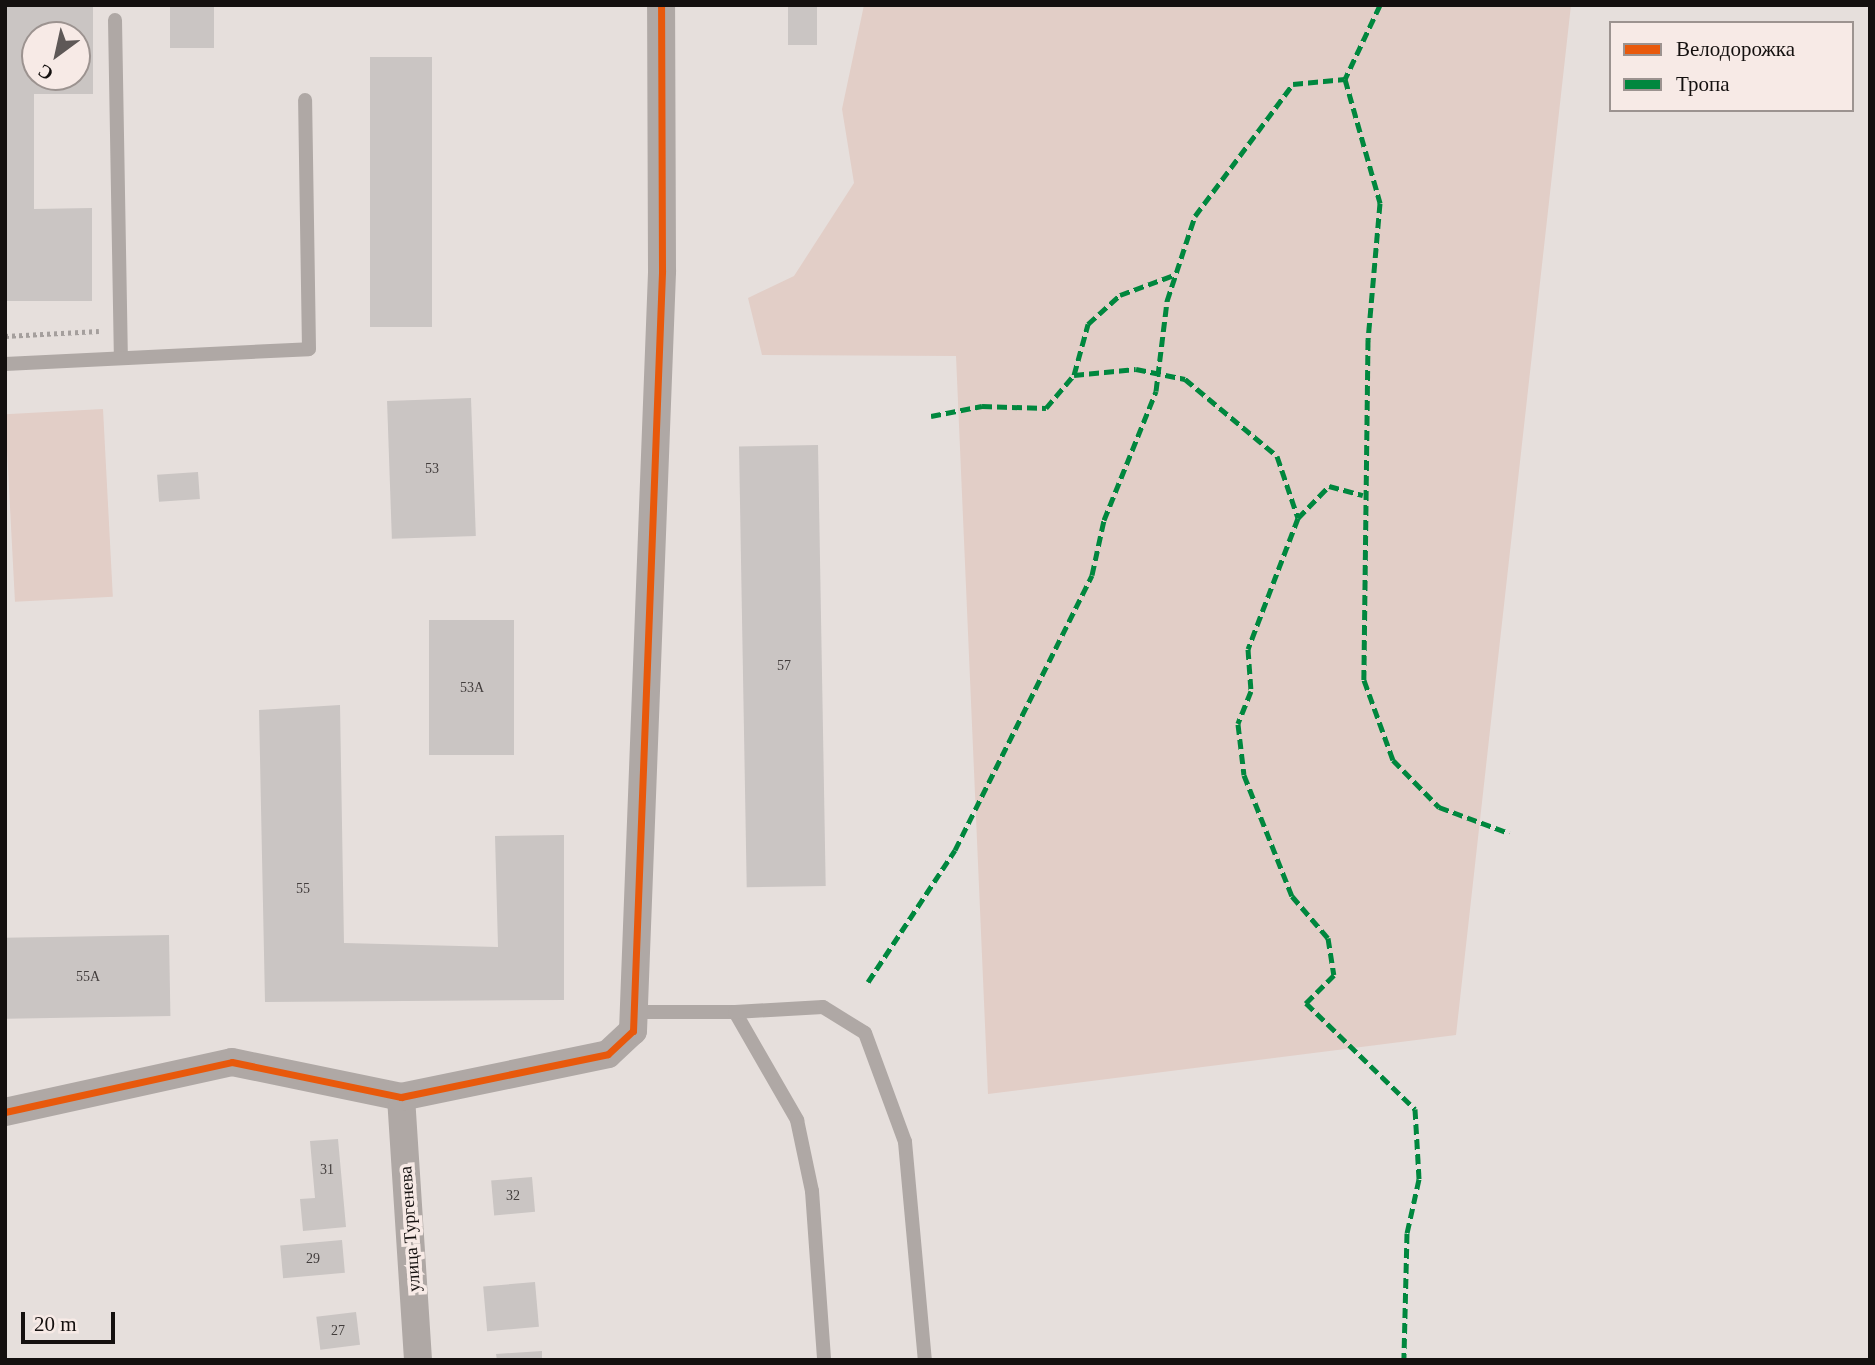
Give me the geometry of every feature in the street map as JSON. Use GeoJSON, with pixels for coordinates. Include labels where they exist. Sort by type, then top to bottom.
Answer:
{"type":"FeatureCollection","features":[{"type":"Feature","properties":{"kind":"street"},"geometry":{"type":"LineString","coordinates":[[5,1112],[232,1062],[401,1097],[608,1054],[633,1031],[662,271],[661,5]]}},
{"type":"Feature","properties":{"kind":"street","name":"улица Тургенева"},"geometry":{"type":"LineString","coordinates":[[401,1097],[418,1360]]}},
{"type":"Feature","properties":{"kind":"lane"},"geometry":{"type":"LineString","coordinates":[[115,20],[121,358]]}},
{"type":"Feature","properties":{"kind":"lane"},"geometry":{"type":"LineString","coordinates":[[5,364],[309,349],[305,100]]}},
{"type":"Feature","properties":{"kind":"lane"},"geometry":{"type":"LineString","coordinates":[[635,1012],[735,1012],[823,1007],[865,1034],[905,1142],[925,1360]]}},
{"type":"Feature","properties":{"kind":"lane"},"geometry":{"type":"LineString","coordinates":[[735,1012],[797,1121],[812,1191],[824,1360]]}},
{"type":"Feature","properties":{"kind":"path"},"geometry":{"type":"LineString","coordinates":[[5,336],[121,329]]}},
{"type":"Feature","properties":{"kind":"shaded area"},"geometry":{"type":"Polygon","coordinates":[[[864,5],[1571,5],[1456,1035],[988,1094],[956,356],[762,355],[748,298],[794,276],[854,183],[842,109],[864,5]]]}},
{"type":"Feature","properties":{"kind":"shaded area"},"geometry":{"type":"Polygon","coordinates":[[[103,409],[113,597],[15,602],[5,414],[103,409]]]}},
{"type":"Feature","properties":{"kind":"building"},"geometry":{"type":"Polygon","coordinates":[[[5,5],[93,5],[93,94],[34,94],[34,209],[92,208],[92,301],[5,301],[5,5]]]}},
{"type":"Feature","properties":{"kind":"building"},"geometry":{"type":"Polygon","coordinates":[[[170,5],[214,5],[214,48],[170,48],[170,5]]]}},
{"type":"Feature","properties":{"kind":"building"},"geometry":{"type":"Polygon","coordinates":[[[788,5],[817,5],[817,45],[788,45],[788,5]]]}},
{"type":"Feature","properties":{"kind":"building"},"geometry":{"type":"Polygon","coordinates":[[[370,57],[432,57],[432,327],[370,327],[370,57]]]}},
{"type":"Feature","properties":{"kind":"building"},"geometry":{"type":"Polygon","coordinates":[[[471,398],[476,536],[392,539],[387,401],[471,398]]]}},
{"type":"Feature","properties":{"kind":"building"},"geometry":{"type":"Polygon","coordinates":[[[818,445],[826,886],[747,887],[739,446],[818,445]]]}},
{"type":"Feature","properties":{"kind":"building"},"geometry":{"type":"Polygon","coordinates":[[[198,472],[200,499],[159,502],[157,475],[198,472]]]}},
{"type":"Feature","properties":{"kind":"building"},"geometry":{"type":"Polygon","coordinates":[[[429,620],[514,620],[514,755],[429,755],[429,620]]]}},
{"type":"Feature","properties":{"kind":"building"},"geometry":{"type":"Polygon","coordinates":[[[340,705],[344,943],[498,947],[495,836],[564,835],[564,1000],[265,1002],[259,710],[340,705]]]}},
{"type":"Feature","properties":{"kind":"building"},"geometry":{"type":"Polygon","coordinates":[[[169,935],[170,1016],[6,1019],[5,938],[169,935]]]}},
{"type":"Feature","properties":{"kind":"building"},"geometry":{"type":"Polygon","coordinates":[[[338,1139],[346,1227],[303,1231],[300,1199],[315,1198],[310,1141],[338,1139]]]}},
{"type":"Feature","properties":{"kind":"building"},"geometry":{"type":"Polygon","coordinates":[[[532,1177],[535,1212],[494,1215],[491,1181],[532,1177]]]}},
{"type":"Feature","properties":{"kind":"building"},"geometry":{"type":"Polygon","coordinates":[[[342,1240],[345,1273],[283,1278],[280,1245],[342,1240]]]}},
{"type":"Feature","properties":{"kind":"building"},"geometry":{"type":"Polygon","coordinates":[[[535,1282],[539,1327],[487,1331],[483,1287],[535,1282]]]}},
{"type":"Feature","properties":{"kind":"building"},"geometry":{"type":"Polygon","coordinates":[[[356,1312],[360,1345],[320,1350],[316,1317],[356,1312]]]}},
{"type":"Feature","properties":{"kind":"building"},"geometry":{"type":"Polygon","coordinates":[[[542,1351],[542,1360],[497,1360],[496,1354],[542,1351]]]}},
{"type":"Feature","properties":{"kind":"marked path"},"geometry":{"type":"LineString","coordinates":[[1380,5],[1345,79],[1380,203],[1368,340],[1364,680],[1393,760],[1439,807],[1509,833]]}},
{"type":"Feature","properties":{"kind":"marked path"},"geometry":{"type":"LineString","coordinates":[[868,982],[955,850],[1092,575],[1104,520],[1156,391],[1167,301],[1195,216],[1293,84],[1345,79]]}},
{"type":"Feature","properties":{"kind":"marked path"},"geometry":{"type":"LineString","coordinates":[[931,416],[982,406],[1046,408],[1074,375],[1088,324],[1120,295],[1174,275]]}},
{"type":"Feature","properties":{"kind":"marked path"},"geometry":{"type":"LineString","coordinates":[[1074,375],[1136,369],[1185,379],[1277,456],[1298,518],[1248,649],[1251,691],[1238,724],[1244,775],[1292,896],[1328,938],[1334,975],[1306,1003],[1415,1109],[1419,1179],[1407,1233],[1404,1360]]}},
{"type":"Feature","properties":{"kind":"marked path"},"geometry":{"type":"LineString","coordinates":[[1298,518],[1329,486],[1363,495]]}},
{"type":"Feature","properties":{"kind":"cycle path"},"geometry":{"type":"LineString","coordinates":[[5,1112],[232,1062],[401,1097],[608,1054],[633,1031],[662,271],[661,5]]}}]}
